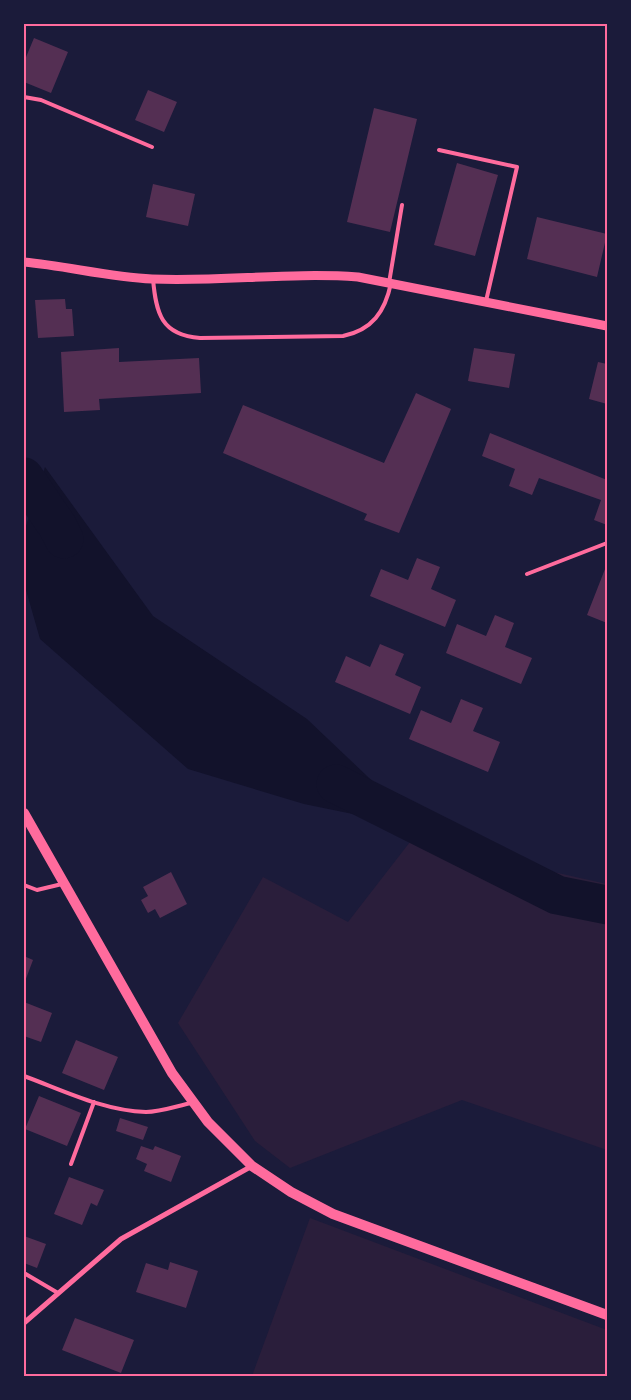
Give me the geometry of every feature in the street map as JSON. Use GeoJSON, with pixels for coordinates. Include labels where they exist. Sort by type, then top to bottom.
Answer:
{"type":"FeatureCollection","features":[{"type":"Feature","properties":{"kind":"main road"},"geometry":{"type":"LineString","coordinates":[[24,815],[172,1073],[208,1122],[252,1166],[291,1192],[333,1214],[607,1314]]}},
{"type":"Feature","properties":{"kind":"street"},"geometry":{"type":"LineString","coordinates":[[24,262],[116,276],[153,279],[327,275],[390,283],[607,326]]}},
{"type":"Feature","properties":{"kind":"street"},"geometry":{"type":"LineString","coordinates":[[24,1323],[121,1239],[252,1166]]}},
{"type":"Feature","properties":{"kind":"lane"},"geometry":{"type":"LineString","coordinates":[[24,97],[41,100],[152,147]]}},
{"type":"Feature","properties":{"kind":"lane"},"geometry":{"type":"LineString","coordinates":[[439,150],[517,167],[486,301]]}},
{"type":"Feature","properties":{"kind":"lane"},"geometry":{"type":"LineString","coordinates":[[153,279],[157,310],[169,328],[187,337],[342,336],[355,333],[372,323],[380,314],[390,283],[402,205]]}},
{"type":"Feature","properties":{"kind":"lane"},"geometry":{"type":"LineString","coordinates":[[527,574],[607,543]]}},
{"type":"Feature","properties":{"kind":"lane"},"geometry":{"type":"LineString","coordinates":[[24,885],[37,890],[64,884]]}},
{"type":"Feature","properties":{"kind":"lane"},"geometry":{"type":"LineString","coordinates":[[24,1076],[94,1102],[132,1111],[148,1112],[194,1103]]}},
{"type":"Feature","properties":{"kind":"lane"},"geometry":{"type":"LineString","coordinates":[[72,1164],[94,1102]]}},
{"type":"Feature","properties":{"kind":"lane"},"geometry":{"type":"LineString","coordinates":[[24,1273],[58,1293]]}},
{"type":"Feature","properties":{"kind":"shaded area"},"geometry":{"type":"Polygon","coordinates":[[[45,467],[153,616],[307,719],[386,794],[382,820],[304,804],[188,769],[40,639],[24,583],[24,532],[45,467]]]}},
{"type":"Feature","properties":{"kind":"shaded area"},"geometry":{"type":"Polygon","coordinates":[[[427,820],[540,869],[607,884],[607,1150],[462,1100],[290,1168],[255,1141],[178,1023],[263,877],[348,922],[427,820]]]}},
{"type":"Feature","properties":{"kind":"shaded area"},"geometry":{"type":"Polygon","coordinates":[[[310,1218],[607,1330],[607,1376],[252,1376],[310,1218]]]}},
{"type":"Feature","properties":{"kind":"building"},"geometry":{"type":"Polygon","coordinates":[[[34,38],[68,52],[51,93],[24,82],[24,62],[34,38]]]}},
{"type":"Feature","properties":{"kind":"building"},"geometry":{"type":"Polygon","coordinates":[[[148,90],[177,102],[164,132],[135,120],[148,90]]]}},
{"type":"Feature","properties":{"kind":"building"},"geometry":{"type":"Polygon","coordinates":[[[374,108],[417,119],[390,232],[347,222],[374,108]]]}},
{"type":"Feature","properties":{"kind":"building"},"geometry":{"type":"Polygon","coordinates":[[[457,163],[498,175],[475,256],[434,245],[457,163]]]}},
{"type":"Feature","properties":{"kind":"building"},"geometry":{"type":"Polygon","coordinates":[[[153,184],[195,194],[188,226],[146,217],[153,184]]]}},
{"type":"Feature","properties":{"kind":"building"},"geometry":{"type":"Polygon","coordinates":[[[537,217],[607,234],[597,277],[527,259],[537,217]]]}},
{"type":"Feature","properties":{"kind":"building"},"geometry":{"type":"Polygon","coordinates":[[[65,299],[66,309],[72,309],[74,336],[38,338],[35,300],[65,299]]]}},
{"type":"Feature","properties":{"kind":"building"},"geometry":{"type":"Polygon","coordinates":[[[119,348],[119,362],[199,358],[201,393],[99,399],[100,410],[64,412],[61,352],[119,348]]]}},
{"type":"Feature","properties":{"kind":"building"},"geometry":{"type":"Polygon","coordinates":[[[474,348],[515,354],[509,388],[468,381],[474,348]]]}},
{"type":"Feature","properties":{"kind":"building"},"geometry":{"type":"Polygon","coordinates":[[[598,362],[607,364],[607,404],[589,399],[598,362]]]}},
{"type":"Feature","properties":{"kind":"building"},"geometry":{"type":"Polygon","coordinates":[[[416,393],[451,409],[399,533],[364,520],[367,514],[223,453],[243,405],[384,463],[416,393]]]}},
{"type":"Feature","properties":{"kind":"building"},"geometry":{"type":"Polygon","coordinates":[[[490,433],[607,480],[607,525],[594,520],[601,500],[539,478],[532,495],[509,486],[515,469],[482,456],[490,433]]]}},
{"type":"Feature","properties":{"kind":"building"},"geometry":{"type":"Polygon","coordinates":[[[417,558],[440,567],[431,589],[456,600],[445,627],[370,596],[381,569],[408,580],[417,558]]]}},
{"type":"Feature","properties":{"kind":"building"},"geometry":{"type":"Polygon","coordinates":[[[607,564],[607,623],[587,615],[607,564]]]}},
{"type":"Feature","properties":{"kind":"building"},"geometry":{"type":"Polygon","coordinates":[[[495,615],[514,623],[505,647],[532,658],[521,684],[446,653],[457,624],[486,636],[495,615]]]}},
{"type":"Feature","properties":{"kind":"building"},"geometry":{"type":"Polygon","coordinates":[[[380,644],[404,654],[395,675],[421,687],[410,714],[335,682],[346,656],[370,667],[380,644]]]}},
{"type":"Feature","properties":{"kind":"building"},"geometry":{"type":"Polygon","coordinates":[[[461,699],[483,708],[473,731],[500,742],[488,772],[409,739],[421,710],[451,723],[461,699]]]}},
{"type":"Feature","properties":{"kind":"building"},"geometry":{"type":"Polygon","coordinates":[[[171,872],[187,904],[160,918],[155,909],[148,913],[141,900],[148,896],[143,887],[171,872]]]}},
{"type":"Feature","properties":{"kind":"building"},"geometry":{"type":"Polygon","coordinates":[[[24,956],[33,960],[24,984],[24,956]]]}},
{"type":"Feature","properties":{"kind":"building"},"geometry":{"type":"Polygon","coordinates":[[[24,1002],[52,1013],[41,1042],[24,1036],[24,1002]]]}},
{"type":"Feature","properties":{"kind":"building"},"geometry":{"type":"Polygon","coordinates":[[[76,1040],[118,1057],[104,1090],[62,1073],[76,1040]]]}},
{"type":"Feature","properties":{"kind":"building"},"geometry":{"type":"Polygon","coordinates":[[[39,1096],[81,1113],[67,1146],[25,1129],[39,1096]]]}},
{"type":"Feature","properties":{"kind":"building"},"geometry":{"type":"Polygon","coordinates":[[[120,1118],[148,1127],[143,1140],[116,1131],[120,1118]]]}},
{"type":"Feature","properties":{"kind":"building"},"geometry":{"type":"Polygon","coordinates":[[[141,1146],[153,1150],[155,1146],[181,1156],[171,1182],[144,1171],[147,1164],[136,1159],[141,1146]]]}},
{"type":"Feature","properties":{"kind":"building"},"geometry":{"type":"Polygon","coordinates":[[[69,1177],[104,1190],[97,1206],[91,1203],[82,1225],[54,1214],[69,1177]]]}},
{"type":"Feature","properties":{"kind":"building"},"geometry":{"type":"Polygon","coordinates":[[[24,1236],[46,1244],[37,1268],[24,1263],[24,1236]]]}},
{"type":"Feature","properties":{"kind":"building"},"geometry":{"type":"Polygon","coordinates":[[[170,1262],[198,1271],[186,1308],[136,1292],[146,1263],[168,1270],[170,1262]]]}},
{"type":"Feature","properties":{"kind":"building"},"geometry":{"type":"Polygon","coordinates":[[[75,1318],[134,1340],[121,1373],[62,1350],[75,1318]]]}},
{"type":"Feature","properties":{"kind":"waterway"},"geometry":{"type":"LineString","coordinates":[[24,477],[64,539]]}},
{"type":"Feature","properties":{"kind":"waterway"},"geometry":{"type":"LineString","coordinates":[[336,784],[557,895],[607,905]]}}]}
